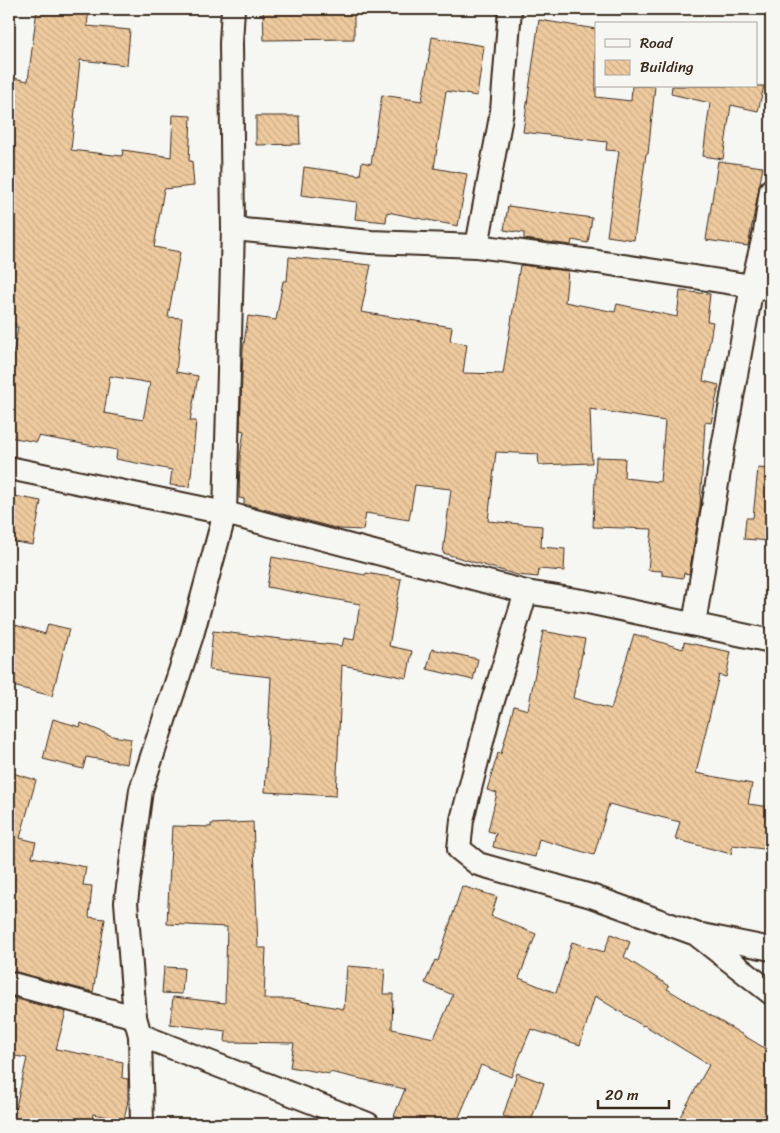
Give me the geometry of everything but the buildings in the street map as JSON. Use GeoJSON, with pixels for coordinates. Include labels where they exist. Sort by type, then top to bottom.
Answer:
{"type":"FeatureCollection","features":[{"type":"Feature","properties":{"kind":"street"},"geometry":{"type":"LineString","coordinates":[[142,1124],[138,1026],[126,902],[141,790],[192,635],[225,513],[233,229],[230,43],[233,9]]}},
{"type":"Feature","properties":{"kind":"street"},"geometry":{"type":"LineString","coordinates":[[477,246],[502,111],[510,9]]}},
{"type":"Feature","properties":{"kind":"street"},"geometry":{"type":"LineString","coordinates":[[694,624],[722,453],[762,287],[764,232],[771,190]]}},
{"type":"Feature","properties":{"kind":"street"},"geometry":{"type":"LineString","coordinates":[[233,229],[371,242],[477,246],[762,287]]}},
{"type":"Feature","properties":{"kind":"street"},"geometry":{"type":"LineString","coordinates":[[9,468],[225,513],[526,592],[583,601],[771,641]]}},
{"type":"Feature","properties":{"kind":"street"},"geometry":{"type":"LineString","coordinates":[[526,592],[489,714],[462,820],[460,849],[478,864],[591,896],[696,934],[771,949]]}},
{"type":"Feature","properties":{"kind":"street"},"geometry":{"type":"LineString","coordinates":[[696,934],[771,993]]}},
{"type":"Feature","properties":{"kind":"street"},"geometry":{"type":"LineString","coordinates":[[9,983],[138,1026],[368,1124]]}}]}
